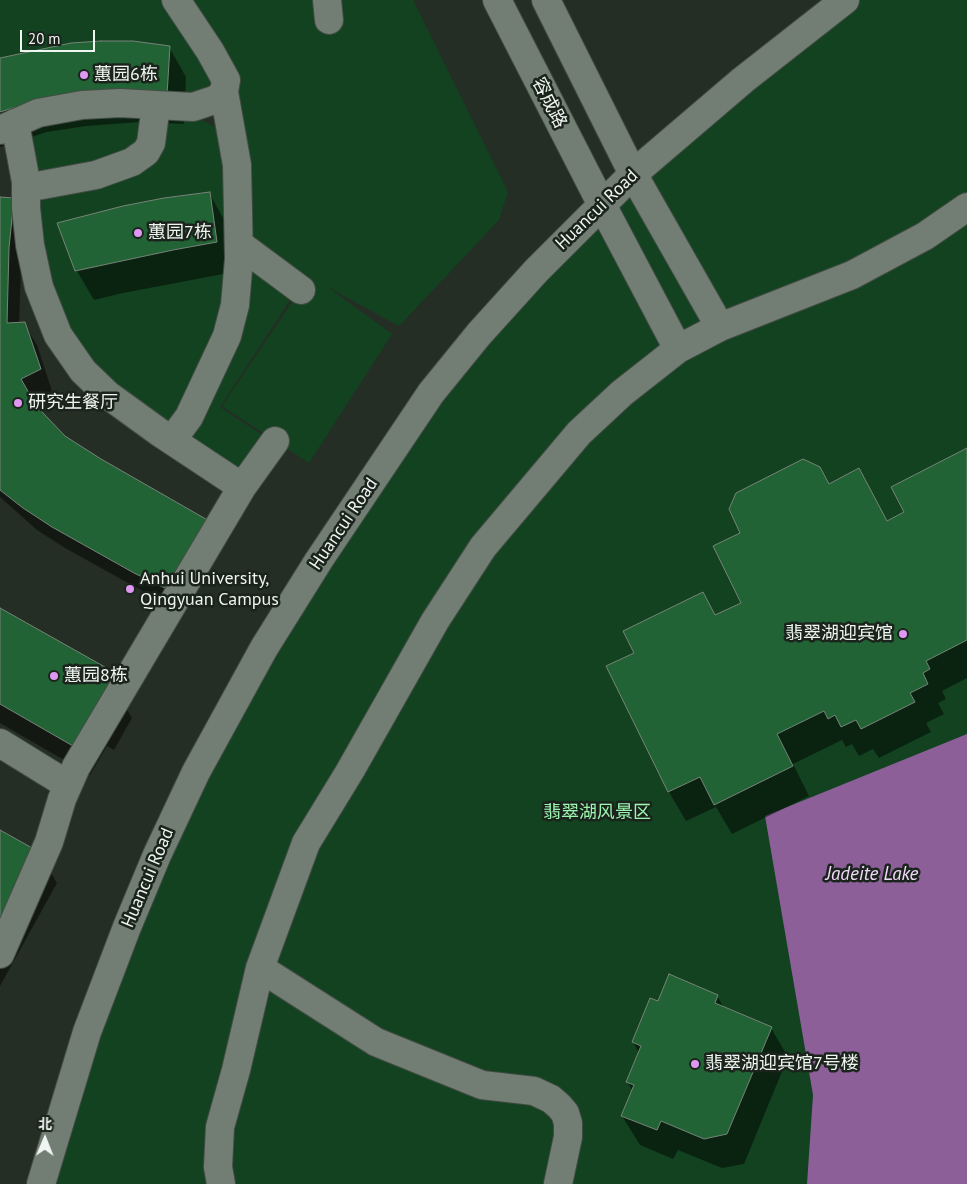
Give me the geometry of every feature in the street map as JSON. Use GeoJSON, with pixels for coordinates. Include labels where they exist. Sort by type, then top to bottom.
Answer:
{"type":"FeatureCollection","features":[{"type":"Feature","properties":{"kind":"street"},"geometry":{"type":"LineString","coordinates":[[172,440],[189,417],[227,336],[235,305],[239,259],[237,165],[224,92],[226,80],[210,51],[176,0]]}},
{"type":"Feature","properties":{"kind":"street","name":"容成路"},"geometry":{"type":"LineString","coordinates":[[497,0],[678,349]]}},
{"type":"Feature","properties":{"kind":"street"},"geometry":{"type":"LineString","coordinates":[[546,0],[633,174],[720,327]]}},
{"type":"Feature","properties":{"kind":"street","name":"Huancui Road"},"geometry":{"type":"LineString","coordinates":[[41,1184],[87,1032],[145,882],[196,772],[264,648],[319,560],[431,393],[479,334],[536,271],[633,174],[743,80],[845,0]]}},
{"type":"Feature","properties":{"kind":"street"},"geometry":{"type":"LineString","coordinates":[[224,92],[218,98],[193,107],[111,103],[82,105],[38,113],[8,126],[26,188],[30,245],[40,287],[58,336],[83,371],[108,395],[242,487]]}},
{"type":"Feature","properties":{"kind":"street"},"geometry":{"type":"LineString","coordinates":[[26,188],[96,175],[132,162],[146,152],[151,143],[156,104]]}},
{"type":"Feature","properties":{"kind":"street"},"geometry":{"type":"LineString","coordinates":[[221,1184],[218,1167],[220,1127],[236,1070],[260,968],[306,844],[350,771],[435,621],[483,547],[579,433],[622,392],[678,349],[720,327],[852,275],[925,236],[967,207]]}},
{"type":"Feature","properties":{"kind":"street"},"geometry":{"type":"LineString","coordinates":[[239,244],[301,290]]}},
{"type":"Feature","properties":{"kind":"street"},"geometry":{"type":"LineString","coordinates":[[0,954],[49,842],[68,784],[76,767],[242,487],[275,441]]}},
{"type":"Feature","properties":{"kind":"street"},"geometry":{"type":"LineString","coordinates":[[0,743],[68,784]]}},
{"type":"Feature","properties":{"kind":"street"},"geometry":{"type":"LineString","coordinates":[[260,968],[376,1042],[482,1085],[534,1091],[551,1099],[565,1113],[568,1123],[568,1137],[558,1184]]}},
{"type":"Feature","properties":{"kind":"green space"},"geometry":{"type":"Polygon","coordinates":[[[0,0],[168,0],[216,75],[207,95],[0,120],[0,0]]]}},
{"type":"Feature","properties":{"kind":"green space"},"geometry":{"type":"Polygon","coordinates":[[[184,0],[413,0],[508,192],[499,220],[399,326],[326,286],[392,334],[309,463],[222,406],[309,277],[254,246],[246,169],[184,0]]]}},
{"type":"Feature","properties":{"kind":"green space","name":"翡翠湖风景区"},"geometry":{"type":"Polygon","coordinates":[[[845,0],[967,0],[967,1184],[41,1184],[87,1032],[264,648],[536,271],[845,0]]]}},
{"type":"Feature","properties":{"kind":"green space"},"geometry":{"type":"Polygon","coordinates":[[[129,109],[204,121],[222,131],[229,238],[219,324],[174,419],[167,421],[103,380],[60,320],[46,274],[31,141],[34,132],[40,127],[129,109]]]}},
{"type":"Feature","properties":{"kind":"green space"},"geometry":{"type":"Polygon","coordinates":[[[248,266],[294,294],[220,407],[268,439],[243,472],[193,440],[193,434],[248,266]]]}},
{"type":"Feature","properties":{"kind":"water","name":"Jadeite Lake"},"geometry":{"type":"Polygon","coordinates":[[[967,734],[967,1184],[807,1184],[813,1095],[765,816],[967,734]]]}},
{"type":"Feature","properties":{"kind":"building","name":"蕙园6栋"},"geometry":{"type":"Polygon","coordinates":[[[133,41],[170,46],[167,95],[29,103],[0,112],[0,58],[71,43],[133,41]]]}},
{"type":"Feature","properties":{"kind":"building","name":"蕙园7栋"},"geometry":{"type":"Polygon","coordinates":[[[210,192],[217,242],[75,271],[57,223],[123,206],[210,192]]]}},
{"type":"Feature","properties":{"kind":"building","name":"研究生餐厅"},"geometry":{"type":"Polygon","coordinates":[[[0,197],[14,198],[9,248],[7,323],[25,322],[41,369],[21,379],[29,393],[43,413],[65,436],[101,459],[211,522],[169,590],[134,573],[52,527],[0,490],[0,197]]]}},
{"type":"Feature","properties":{"kind":"building"},"geometry":{"type":"Polygon","coordinates":[[[967,448],[967,640],[926,661],[930,669],[923,673],[928,684],[910,693],[915,702],[861,729],[856,720],[841,727],[835,715],[828,719],[824,711],[777,734],[793,766],[714,805],[700,777],[668,792],[606,666],[634,653],[623,631],[703,592],[715,615],[741,603],[713,546],[740,533],[729,509],[736,493],[803,459],[820,467],[829,484],[859,468],[887,521],[904,512],[891,487],[967,448]]]}},
{"type":"Feature","properties":{"kind":"building","name":"蕙园8栋"},"geometry":{"type":"Polygon","coordinates":[[[0,608],[112,671],[106,681],[116,688],[73,746],[0,704],[0,608]]]}},
{"type":"Feature","properties":{"kind":"building"},"geometry":{"type":"Polygon","coordinates":[[[0,830],[41,853],[0,924],[0,830]]]}},
{"type":"Feature","properties":{"kind":"building","name":"翡翠湖迎宾馆7号楼"},"geometry":{"type":"Polygon","coordinates":[[[669,974],[718,995],[715,1003],[772,1027],[727,1134],[704,1139],[661,1121],[657,1130],[621,1116],[634,1085],[626,1082],[641,1046],[632,1042],[650,998],[658,1001],[669,974]]]}},
{"type":"Feature","properties":{"kind":"place","name":"蕙园6栋"},"geometry":{"type":"Point","coordinates":[84,75]}},
{"type":"Feature","properties":{"kind":"place","name":"蕙园7栋"},"geometry":{"type":"Point","coordinates":[138,233]}},
{"type":"Feature","properties":{"kind":"place","name":"研究生餐厅"},"geometry":{"type":"Point","coordinates":[18,403]}},
{"type":"Feature","properties":{"kind":"place","name":"Anhui University, Qingyuan Campus"},"geometry":{"type":"Point","coordinates":[130,589]}},
{"type":"Feature","properties":{"kind":"place","name":"翡翠湖迎宾馆"},"geometry":{"type":"Point","coordinates":[903,634]}},
{"type":"Feature","properties":{"kind":"place","name":"蕙园8栋"},"geometry":{"type":"Point","coordinates":[54,676]}},
{"type":"Feature","properties":{"kind":"place","name":"翡翠湖迎宾馆7号楼"},"geometry":{"type":"Point","coordinates":[695,1064]}}]}
